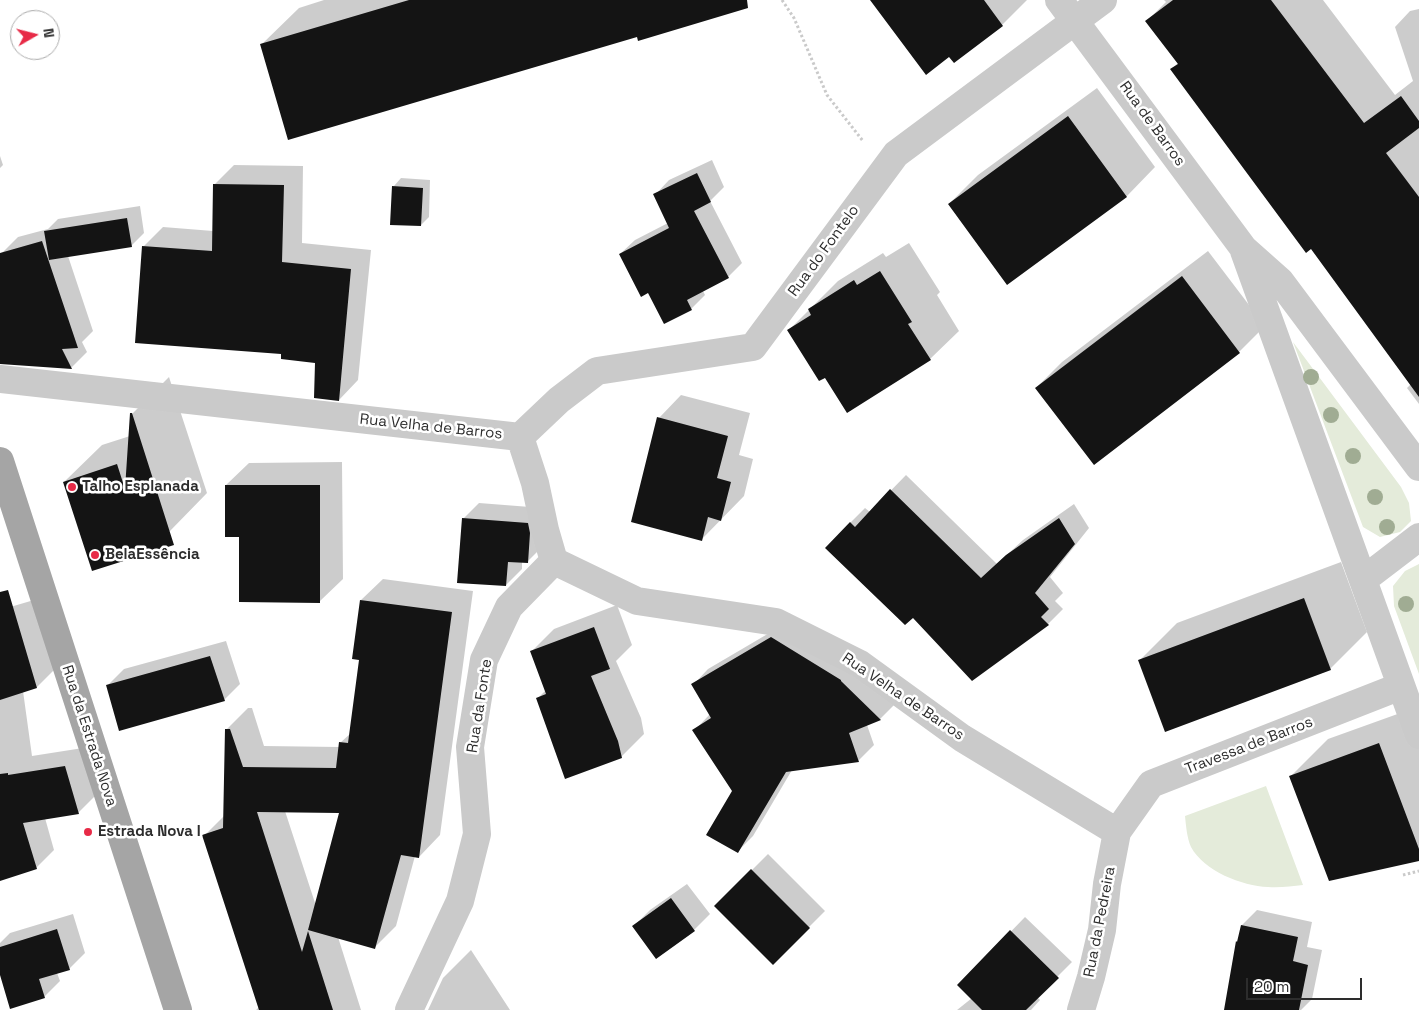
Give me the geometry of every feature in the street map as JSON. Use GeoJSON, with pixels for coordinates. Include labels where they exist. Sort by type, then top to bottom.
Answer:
{"type":"FeatureCollection","features":[{"type":"Feature","properties":{"kind":"main road","name":"Rua da Estrada Nova"},"geometry":{"type":"LineString","coordinates":[[0,461],[178,1010]]}},
{"type":"Feature","properties":{"kind":"street","name":"Rua de Barros"},"geometry":{"type":"LineString","coordinates":[[1059,0],[1244,250]]}},
{"type":"Feature","properties":{"kind":"street","name":"Rua do Fontelo"},"geometry":{"type":"LineString","coordinates":[[520,437],[560,400],[597,371],[754,347],[896,154],[1103,0]]}},
{"type":"Feature","properties":{"kind":"street"},"geometry":{"type":"LineString","coordinates":[[1244,250],[1280,281],[1419,467]]}},
{"type":"Feature","properties":{"kind":"street"},"geometry":{"type":"LineString","coordinates":[[1244,250],[1419,735]]}},
{"type":"Feature","properties":{"kind":"street","name":"Rua Velha de Barros"},"geometry":{"type":"LineString","coordinates":[[0,379],[520,437],[535,483],[554,561],[637,601],[776,622],[860,664],[962,738],[1117,832]]}},
{"type":"Feature","properties":{"kind":"street"},"geometry":{"type":"LineString","coordinates":[[1363,580],[1419,537]]}},
{"type":"Feature","properties":{"kind":"street","name":"Rua da Fonte"},"geometry":{"type":"LineString","coordinates":[[409,1010],[460,901],[477,834],[470,746],[484,660],[509,606],[554,561]]}},
{"type":"Feature","properties":{"kind":"street","name":"Travessa de Barros"},"geometry":{"type":"LineString","coordinates":[[1117,832],[1151,784],[1401,686]]}},
{"type":"Feature","properties":{"kind":"street","name":"Rua da Pedreira"},"geometry":{"type":"LineString","coordinates":[[1081,1010],[1091,978],[1102,930],[1107,884],[1117,832]]}},
{"type":"Feature","properties":{"kind":"path"},"geometry":{"type":"LineString","coordinates":[[782,0],[794,18],[827,95],[886,169]]}},
{"type":"Feature","properties":{"kind":"path"},"geometry":{"type":"LineString","coordinates":[[1402,875],[1419,871]]}},
{"type":"Feature","properties":{"kind":"green space"},"geometry":{"type":"Polygon","coordinates":[[[1293,342],[1401,487],[1409,503],[1411,521],[1400,532],[1380,537],[1363,527],[1293,342]]]}},
{"type":"Feature","properties":{"kind":"green space"},"geometry":{"type":"Polygon","coordinates":[[[1419,564],[1419,674],[1394,606],[1393,586],[1405,571],[1419,564]]]}},
{"type":"Feature","properties":{"kind":"green space"},"geometry":{"type":"Polygon","coordinates":[[[1266,786],[1303,885],[1268,887],[1247,884],[1214,870],[1197,856],[1191,847],[1185,816],[1266,786]]]}},
{"type":"Feature","properties":{"kind":"building"},"geometry":{"type":"Polygon","coordinates":[[[409,0],[747,0],[748,8],[638,41],[637,37],[288,140],[260,44],[409,0]]]}},
{"type":"Feature","properties":{"kind":"building"},"geometry":{"type":"Polygon","coordinates":[[[870,0],[984,0],[1003,26],[954,63],[949,57],[926,75],[870,0]]]}},
{"type":"Feature","properties":{"kind":"building"},"geometry":{"type":"Polygon","coordinates":[[[1173,0],[1271,0],[1364,123],[1401,96],[1419,121],[1419,128],[1386,153],[1419,197],[1419,397],[1311,249],[1306,253],[1170,69],[1178,64],[1145,21],[1173,0]]]}},
{"type":"Feature","properties":{"kind":"building"},"geometry":{"type":"Polygon","coordinates":[[[1068,116],[1127,197],[1007,285],[948,204],[1068,116]]]}},
{"type":"Feature","properties":{"kind":"building"},"geometry":{"type":"Polygon","coordinates":[[[697,173],[711,202],[694,211],[729,278],[687,300],[692,310],[664,324],[648,293],[641,297],[619,254],[669,228],[653,194],[697,173]]]}},
{"type":"Feature","properties":{"kind":"building"},"geometry":{"type":"Polygon","coordinates":[[[213,184],[284,185],[282,262],[351,269],[339,401],[314,398],[315,363],[281,359],[281,354],[135,343],[142,246],[212,251],[213,184]]]}},
{"type":"Feature","properties":{"kind":"building"},"geometry":{"type":"Polygon","coordinates":[[[392,186],[423,188],[421,226],[390,225],[392,186]]]}},
{"type":"Feature","properties":{"kind":"building"},"geometry":{"type":"Polygon","coordinates":[[[127,218],[132,247],[49,260],[44,231],[127,218]]]}},
{"type":"Feature","properties":{"kind":"building"},"geometry":{"type":"Polygon","coordinates":[[[42,241],[78,348],[62,349],[72,369],[0,364],[0,253],[42,241]]]}},
{"type":"Feature","properties":{"kind":"building"},"geometry":{"type":"Polygon","coordinates":[[[880,271],[912,322],[908,324],[931,360],[847,413],[825,378],[819,381],[787,330],[811,315],[808,309],[854,280],[857,285],[880,271]]]}},
{"type":"Feature","properties":{"kind":"building"},"geometry":{"type":"Polygon","coordinates":[[[1182,276],[1240,353],[1094,465],[1035,388],[1182,276]]]}},
{"type":"Feature","properties":{"kind":"building"},"geometry":{"type":"Polygon","coordinates":[[[130,413],[132,413],[174,545],[92,571],[63,482],[117,464],[125,489],[130,413]]]}},
{"type":"Feature","properties":{"kind":"building"},"geometry":{"type":"Polygon","coordinates":[[[657,417],[728,436],[717,478],[731,482],[721,521],[708,517],[702,541],[631,522],[657,417]]]}},
{"type":"Feature","properties":{"kind":"building"},"geometry":{"type":"Polygon","coordinates":[[[225,485],[320,485],[320,603],[239,602],[239,537],[225,537],[225,485]]]}},
{"type":"Feature","properties":{"kind":"building"},"geometry":{"type":"Polygon","coordinates":[[[890,489],[981,578],[1006,555],[1059,518],[1075,544],[1035,593],[1049,609],[1041,617],[1049,625],[972,681],[913,618],[905,625],[825,548],[850,522],[855,527],[890,489]]]}},
{"type":"Feature","properties":{"kind":"building"},"geometry":{"type":"Polygon","coordinates":[[[462,518],[528,523],[530,533],[528,563],[508,562],[506,586],[457,583],[462,518]]]}},
{"type":"Feature","properties":{"kind":"building"},"geometry":{"type":"Polygon","coordinates":[[[8,590],[37,688],[0,700],[0,592],[8,590]]]}},
{"type":"Feature","properties":{"kind":"building"},"geometry":{"type":"Polygon","coordinates":[[[1304,598],[1331,670],[1165,732],[1138,660],[1304,598]]]}},
{"type":"Feature","properties":{"kind":"building"},"geometry":{"type":"Polygon","coordinates":[[[360,600],[452,612],[419,858],[401,855],[375,949],[308,930],[339,813],[257,812],[302,952],[308,931],[333,1010],[259,1010],[202,835],[223,828],[225,729],[230,729],[243,767],[336,768],[339,742],[348,743],[359,660],[352,659],[360,600]]]}},
{"type":"Feature","properties":{"kind":"building"},"geometry":{"type":"Polygon","coordinates":[[[594,627],[610,669],[591,676],[618,741],[622,758],[565,779],[536,698],[546,694],[530,651],[594,627]]]}},
{"type":"Feature","properties":{"kind":"building"},"geometry":{"type":"Polygon","coordinates":[[[771,637],[841,680],[881,720],[849,733],[859,762],[786,772],[738,853],[706,835],[732,791],[692,730],[711,718],[691,684],[771,637]]]}},
{"type":"Feature","properties":{"kind":"building"},"geometry":{"type":"Polygon","coordinates":[[[210,656],[225,701],[119,731],[106,685],[210,656]]]}},
{"type":"Feature","properties":{"kind":"building"},"geometry":{"type":"Polygon","coordinates":[[[1379,743],[1419,849],[1419,861],[1329,881],[1289,776],[1379,743]]]}},
{"type":"Feature","properties":{"kind":"building"},"geometry":{"type":"Polygon","coordinates":[[[65,766],[79,814],[23,823],[37,869],[0,881],[0,774],[8,773],[8,775],[65,766]]]}},
{"type":"Feature","properties":{"kind":"building"},"geometry":{"type":"Polygon","coordinates":[[[751,869],[810,928],[773,965],[714,906],[751,869]]]}},
{"type":"Feature","properties":{"kind":"building"},"geometry":{"type":"Polygon","coordinates":[[[671,898],[695,931],[656,959],[632,926],[671,898]]]}},
{"type":"Feature","properties":{"kind":"building"},"geometry":{"type":"Polygon","coordinates":[[[1241,925],[1298,937],[1293,961],[1308,965],[1299,1010],[1224,1010],[1236,941],[1241,925]]]}},
{"type":"Feature","properties":{"kind":"building"},"geometry":{"type":"Polygon","coordinates":[[[57,929],[70,970],[39,979],[45,998],[10,1009],[0,975],[0,947],[57,929]]]}},
{"type":"Feature","properties":{"kind":"building"},"geometry":{"type":"Polygon","coordinates":[[[1010,930],[1059,978],[1026,1010],[982,1010],[957,985],[1010,930]]]}},
{"type":"Feature","properties":{"kind":"place","name":"Talho Esplanada"},"geometry":{"type":"Point","coordinates":[72,487]}},
{"type":"Feature","properties":{"kind":"place","name":"BelaEssência"},"geometry":{"type":"Point","coordinates":[95,555]}},
{"type":"Feature","properties":{"kind":"place","name":"Estrada Nova I"},"geometry":{"type":"Point","coordinates":[88,832]}}]}
